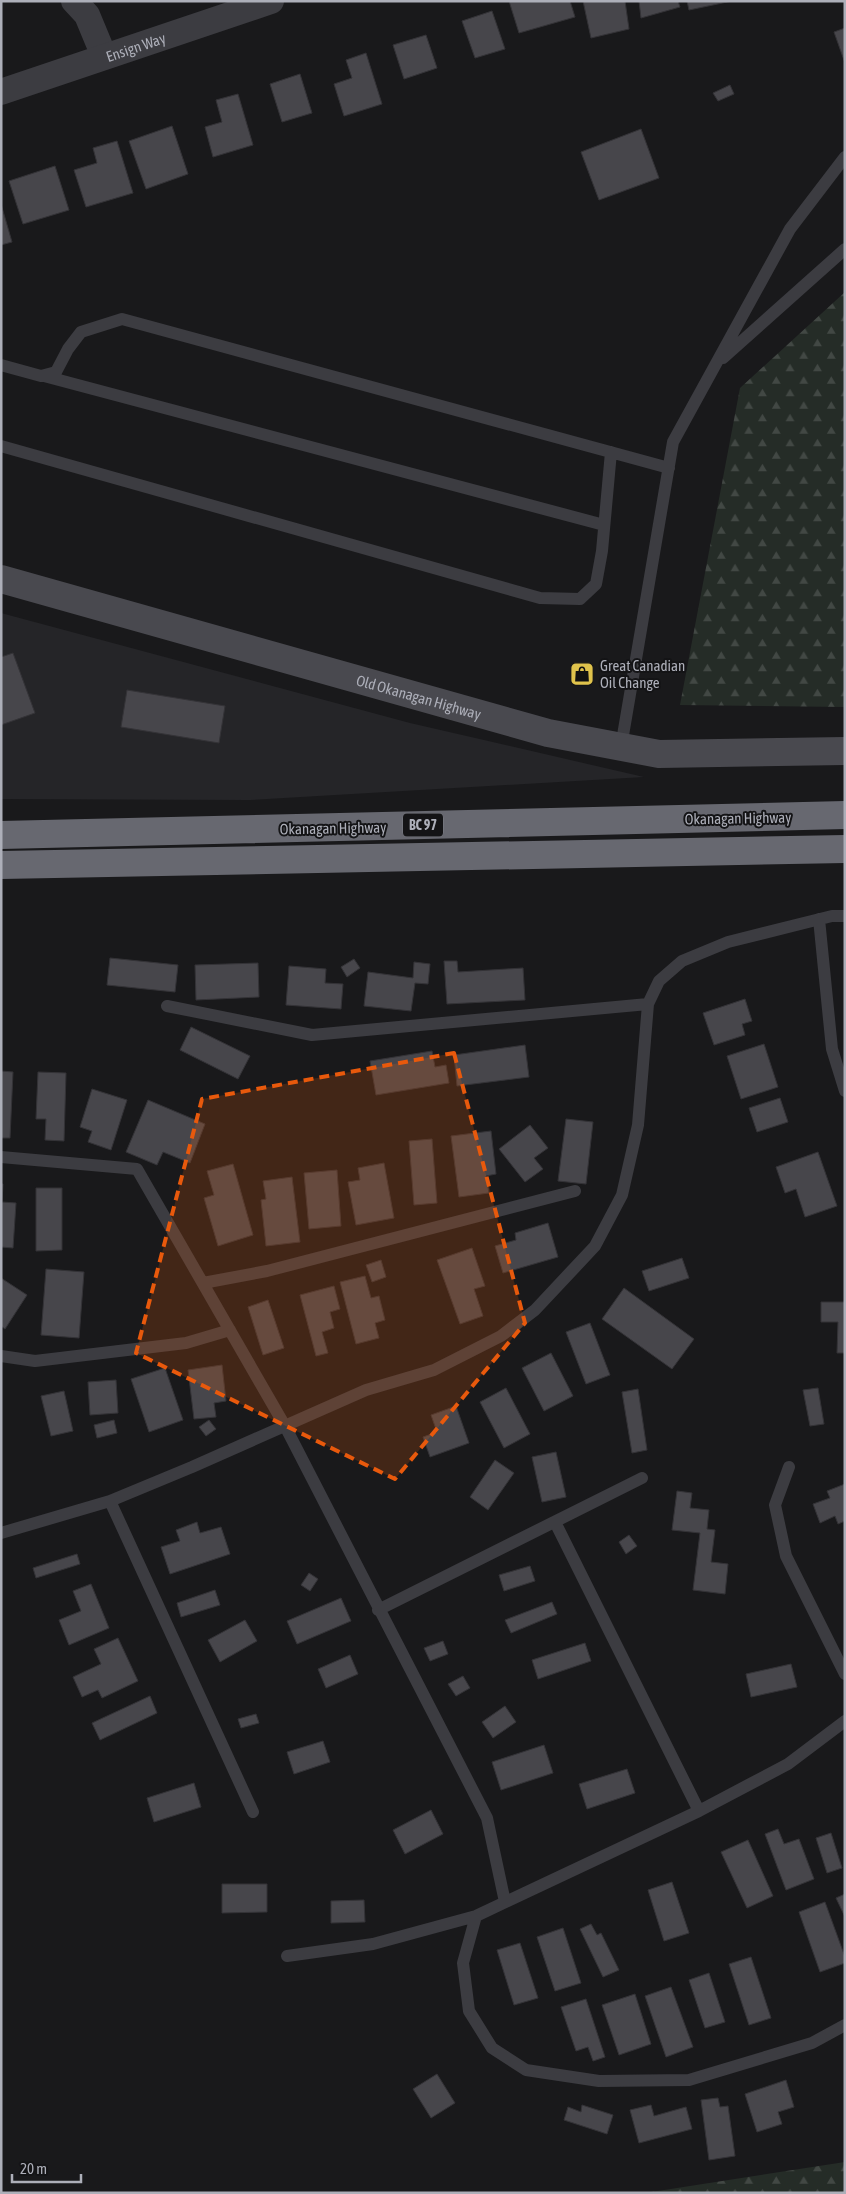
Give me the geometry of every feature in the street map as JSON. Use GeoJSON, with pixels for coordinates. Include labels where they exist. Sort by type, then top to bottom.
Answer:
{"type":"FeatureCollection","features":[{"type":"Feature","properties":{"kind":"highway","name":"Okanagan Highway"},"geometry":{"type":"LineString","coordinates":[[1,835],[845,815]]}},
{"type":"Feature","properties":{"kind":"highway","name":"Okanagan Highway"},"geometry":{"type":"LineString","coordinates":[[1,865],[845,849]]}},
{"type":"Feature","properties":{"kind":"street"},"geometry":{"type":"LineString","coordinates":[[74,1],[88,15],[104,56]]}},
{"type":"Feature","properties":{"kind":"street","name":"Ensign Way"},"geometry":{"type":"LineString","coordinates":[[1,92],[271,1]]}},
{"type":"Feature","properties":{"kind":"street","name":"Old Okanagan Highway"},"geometry":{"type":"LineString","coordinates":[[1,579],[548,733],[659,754],[845,751]]}},
{"type":"Feature","properties":{"kind":"lane"},"geometry":{"type":"LineString","coordinates":[[621,747],[673,442],[790,229],[845,157]]}},
{"type":"Feature","properties":{"kind":"lane"},"geometry":{"type":"LineString","coordinates":[[716,364],[845,249]]}},
{"type":"Feature","properties":{"kind":"lane"},"geometry":{"type":"LineString","coordinates":[[41,376],[56,372],[68,349],[81,332],[122,319],[669,468]]}},
{"type":"Feature","properties":{"kind":"lane"},"geometry":{"type":"LineString","coordinates":[[1,365],[604,525]]}},
{"type":"Feature","properties":{"kind":"lane"},"geometry":{"type":"LineString","coordinates":[[1,446],[540,598],[580,599],[596,584],[611,452]]}},
{"type":"Feature","properties":{"kind":"lane"},"geometry":{"type":"LineString","coordinates":[[1,1533],[110,1501],[366,1390],[434,1370],[501,1336],[535,1310],[595,1246],[622,1195],[638,1125],[648,1004],[659,980],[682,961],[728,942],[832,916],[845,916]]}},
{"type":"Feature","properties":{"kind":"lane"},"geometry":{"type":"LineString","coordinates":[[819,919],[832,1049],[845,1091]]}},
{"type":"Feature","properties":{"kind":"lane"},"geometry":{"type":"LineString","coordinates":[[167,1006],[312,1036],[648,1004]]}},
{"type":"Feature","properties":{"kind":"lane"},"geometry":{"type":"LineString","coordinates":[[1,1157],[137,1169],[285,1426],[378,1610],[487,1818],[504,1902]]}},
{"type":"Feature","properties":{"kind":"lane"},"geometry":{"type":"LineString","coordinates":[[203,1283],[267,1271],[576,1191]]}},
{"type":"Feature","properties":{"kind":"lane"},"geometry":{"type":"LineString","coordinates":[[1,1356],[35,1361],[186,1343],[230,1330]]}},
{"type":"Feature","properties":{"kind":"lane"},"geometry":{"type":"LineString","coordinates":[[788,1467],[775,1505],[786,1556],[845,1674]]}},
{"type":"Feature","properties":{"kind":"lane"},"geometry":{"type":"LineString","coordinates":[[378,1610],[642,1478]]}},
{"type":"Feature","properties":{"kind":"lane"},"geometry":{"type":"LineString","coordinates":[[110,1501],[253,1812]]}},
{"type":"Feature","properties":{"kind":"lane"},"geometry":{"type":"LineString","coordinates":[[555,1522],[698,1811]]}},
{"type":"Feature","properties":{"kind":"lane"},"geometry":{"type":"LineString","coordinates":[[287,1956],[373,1944],[476,1916],[698,1811],[788,1764],[845,1721]]}},
{"type":"Feature","properties":{"kind":"lane"},"geometry":{"type":"LineString","coordinates":[[476,1916],[462,1964],[470,2011],[492,2048],[526,2070],[599,2081],[688,2080],[812,2043],[845,2025]]}},
{"type":"Feature","properties":{"kind":"highlighted area"},"geometry":{"type":"Polygon","coordinates":[[[454,1053],[525,1323],[395,1479],[136,1353],[202,1099],[454,1053]]]}},
{"type":"Feature","properties":{"kind":"shaded area"},"geometry":{"type":"Polygon","coordinates":[[[1,613],[410,723],[644,777],[250,800],[1,799],[1,613]]]}},
{"type":"Feature","properties":{"kind":"green space"},"geometry":{"type":"Polygon","coordinates":[[[845,292],[845,707],[680,705],[740,388],[845,292]]]}},
{"type":"Feature","properties":{"kind":"green space"},"geometry":{"type":"Polygon","coordinates":[[[845,2162],[845,2193],[645,2193],[845,2162]]]}},
{"type":"Feature","properties":{"kind":"building"},"geometry":{"type":"Polygon","coordinates":[[[509,1],[570,1],[575,17],[519,33],[509,1]]]}},
{"type":"Feature","properties":{"kind":"building"},"geometry":{"type":"Polygon","coordinates":[[[583,1],[625,1],[629,29],[591,38],[583,1]]]}},
{"type":"Feature","properties":{"kind":"building"},"geometry":{"type":"Polygon","coordinates":[[[639,1],[678,1],[680,7],[641,18],[639,1]]]}},
{"type":"Feature","properties":{"kind":"building"},"geometry":{"type":"Polygon","coordinates":[[[687,1],[732,1],[689,10],[687,1]]]}},
{"type":"Feature","properties":{"kind":"building"},"geometry":{"type":"Polygon","coordinates":[[[492,11],[505,49],[475,58],[462,21],[492,11]]]}},
{"type":"Feature","properties":{"kind":"building"},"geometry":{"type":"Polygon","coordinates":[[[845,28],[845,63],[834,32],[845,28]]]}},
{"type":"Feature","properties":{"kind":"building"},"geometry":{"type":"Polygon","coordinates":[[[426,35],[437,68],[404,79],[393,45],[426,35]]]}},
{"type":"Feature","properties":{"kind":"building"},"geometry":{"type":"Polygon","coordinates":[[[366,53],[382,104],[344,116],[334,84],[352,78],[346,60],[366,53]]]}},
{"type":"Feature","properties":{"kind":"building"},"geometry":{"type":"Polygon","coordinates":[[[300,74],[312,113],[282,122],[270,84],[300,74]]]}},
{"type":"Feature","properties":{"kind":"building"},"geometry":{"type":"Polygon","coordinates":[[[730,85],[734,94],[718,101],[713,93],[730,85]]]}},
{"type":"Feature","properties":{"kind":"building"},"geometry":{"type":"Polygon","coordinates":[[[238,94],[253,145],[213,157],[205,127],[222,122],[216,100],[238,94]]]}},
{"type":"Feature","properties":{"kind":"building"},"geometry":{"type":"Polygon","coordinates":[[[172,126],[188,174],[146,189],[129,141],[172,126]]]}},
{"type":"Feature","properties":{"kind":"building"},"geometry":{"type":"Polygon","coordinates":[[[641,129],[659,178],[599,200],[581,152],[641,129]]]}},
{"type":"Feature","properties":{"kind":"building"},"geometry":{"type":"Polygon","coordinates":[[[117,141],[133,193],[86,207],[74,170],[97,163],[93,148],[117,141]]]}},
{"type":"Feature","properties":{"kind":"building"},"geometry":{"type":"Polygon","coordinates":[[[55,166],[69,210],[23,224],[9,181],[55,166]]]}},
{"type":"Feature","properties":{"kind":"building"},"geometry":{"type":"Polygon","coordinates":[[[1,204],[12,242],[1,245],[1,204]]]}},
{"type":"Feature","properties":{"kind":"building"},"geometry":{"type":"Polygon","coordinates":[[[13,653],[35,713],[1,725],[1,657],[13,653]]]}},
{"type":"Feature","properties":{"kind":"building"},"geometry":{"type":"Polygon","coordinates":[[[127,690],[225,706],[219,743],[121,727],[127,690]]]}},
{"type":"Feature","properties":{"kind":"building"},"geometry":{"type":"Polygon","coordinates":[[[110,958],[178,965],[175,992],[107,985],[110,958]]]}},
{"type":"Feature","properties":{"kind":"building"},"geometry":{"type":"Polygon","coordinates":[[[354,959],[360,968],[347,977],[341,967],[354,959]]]}},
{"type":"Feature","properties":{"kind":"building"},"geometry":{"type":"Polygon","coordinates":[[[444,961],[457,961],[458,972],[523,968],[525,1000],[447,1004],[444,961]]]}},
{"type":"Feature","properties":{"kind":"building"},"geometry":{"type":"Polygon","coordinates":[[[414,962],[430,964],[428,984],[415,983],[411,1011],[364,1006],[368,972],[413,978],[414,962]]]}},
{"type":"Feature","properties":{"kind":"building"},"geometry":{"type":"Polygon","coordinates":[[[258,963],[259,997],[196,1000],[195,965],[258,963]]]}},
{"type":"Feature","properties":{"kind":"building"},"geometry":{"type":"Polygon","coordinates":[[[289,966],[326,969],[325,983],[343,984],[341,1009],[286,1005],[289,966]]]}},
{"type":"Feature","properties":{"kind":"building"},"geometry":{"type":"Polygon","coordinates":[[[745,999],[752,1021],[742,1024],[745,1035],[714,1045],[703,1013],[745,999]]]}},
{"type":"Feature","properties":{"kind":"building"},"geometry":{"type":"Polygon","coordinates":[[[191,1027],[250,1056],[238,1079],[180,1050],[191,1027]]]}},
{"type":"Feature","properties":{"kind":"building"},"geometry":{"type":"Polygon","coordinates":[[[764,1044],[778,1087],[741,1099],[727,1056],[764,1044]]]}},
{"type":"Feature","properties":{"kind":"building"},"geometry":{"type":"Polygon","coordinates":[[[525,1045],[529,1077],[457,1086],[454,1055],[525,1045]]]}},
{"type":"Feature","properties":{"kind":"building"},"geometry":{"type":"Polygon","coordinates":[[[432,1051],[435,1067],[446,1065],[449,1083],[376,1095],[370,1061],[432,1051]]]}},
{"type":"Feature","properties":{"kind":"building"},"geometry":{"type":"Polygon","coordinates":[[[1,1071],[13,1072],[10,1138],[1,1138],[1,1071]]]}},
{"type":"Feature","properties":{"kind":"building"},"geometry":{"type":"Polygon","coordinates":[[[38,1072],[66,1073],[64,1141],[45,1140],[46,1119],[36,1119],[38,1072]]]}},
{"type":"Feature","properties":{"kind":"building"},"geometry":{"type":"Polygon","coordinates":[[[92,1089],[127,1100],[111,1150],[88,1142],[92,1131],[80,1127],[92,1089]]]}},
{"type":"Feature","properties":{"kind":"building"},"geometry":{"type":"Polygon","coordinates":[[[780,1098],[788,1122],[757,1132],[749,1108],[780,1098]]]}},
{"type":"Feature","properties":{"kind":"building"},"geometry":{"type":"Polygon","coordinates":[[[148,1100],[205,1124],[190,1163],[163,1152],[157,1165],[126,1152],[148,1100]]]}},
{"type":"Feature","properties":{"kind":"building"},"geometry":{"type":"Polygon","coordinates":[[[566,1119],[593,1122],[586,1184],[558,1181],[566,1119]]]}},
{"type":"Feature","properties":{"kind":"building"},"geometry":{"type":"Polygon","coordinates":[[[530,1125],[548,1148],[534,1158],[543,1169],[525,1182],[499,1149],[530,1125]]]}},
{"type":"Feature","properties":{"kind":"building"},"geometry":{"type":"Polygon","coordinates":[[[491,1131],[496,1174],[486,1176],[489,1193],[459,1197],[451,1136],[491,1131]]]}},
{"type":"Feature","properties":{"kind":"building"},"geometry":{"type":"Polygon","coordinates":[[[432,1139],[437,1203],[414,1205],[409,1141],[432,1139]]]}},
{"type":"Feature","properties":{"kind":"building"},"geometry":{"type":"Polygon","coordinates":[[[818,1152],[837,1206],[805,1217],[796,1189],[785,1193],[776,1167],[818,1152]]]}},
{"type":"Feature","properties":{"kind":"building"},"geometry":{"type":"Polygon","coordinates":[[[384,1163],[394,1218],[356,1225],[348,1182],[360,1180],[358,1168],[384,1163]]]}},
{"type":"Feature","properties":{"kind":"building"},"geometry":{"type":"Polygon","coordinates":[[[233,1164],[253,1235],[218,1246],[204,1198],[214,1195],[207,1171],[233,1164]]]}},
{"type":"Feature","properties":{"kind":"building"},"geometry":{"type":"Polygon","coordinates":[[[337,1170],[341,1226],[309,1229],[304,1173],[337,1170]]]}},
{"type":"Feature","properties":{"kind":"building"},"geometry":{"type":"Polygon","coordinates":[[[292,1177],[300,1242],[266,1246],[261,1200],[266,1199],[263,1181],[292,1177]]]}},
{"type":"Feature","properties":{"kind":"building"},"geometry":{"type":"Polygon","coordinates":[[[1,1184],[3,1184],[2,1202],[16,1203],[13,1248],[1,1247],[1,1184]]]}},
{"type":"Feature","properties":{"kind":"building"},"geometry":{"type":"Polygon","coordinates":[[[36,1188],[62,1188],[62,1250],[36,1251],[36,1188]]]}},
{"type":"Feature","properties":{"kind":"building"},"geometry":{"type":"Polygon","coordinates":[[[548,1223],[558,1257],[503,1273],[495,1246],[516,1240],[515,1233],[548,1223]]]}},
{"type":"Feature","properties":{"kind":"building"},"geometry":{"type":"Polygon","coordinates":[[[472,1248],[485,1286],[474,1289],[483,1316],[460,1324],[437,1260],[472,1248]]]}},
{"type":"Feature","properties":{"kind":"building"},"geometry":{"type":"Polygon","coordinates":[[[682,1258],[689,1278],[649,1291],[642,1271],[682,1258]]]}},
{"type":"Feature","properties":{"kind":"building"},"geometry":{"type":"Polygon","coordinates":[[[381,1260],[386,1277],[372,1282],[366,1265],[381,1260]]]}},
{"type":"Feature","properties":{"kind":"building"},"geometry":{"type":"Polygon","coordinates":[[[46,1269],[84,1272],[79,1338],[41,1335],[46,1269]]]}},
{"type":"Feature","properties":{"kind":"building"},"geometry":{"type":"Polygon","coordinates":[[[365,1276],[371,1298],[379,1296],[385,1320],[375,1323],[379,1338],[356,1344],[340,1282],[365,1276]]]}},
{"type":"Feature","properties":{"kind":"building"},"geometry":{"type":"Polygon","coordinates":[[[1,1278],[27,1295],[5,1329],[1,1326],[1,1278]]]}},
{"type":"Feature","properties":{"kind":"building"},"geometry":{"type":"Polygon","coordinates":[[[334,1286],[340,1309],[330,1312],[334,1328],[322,1332],[328,1353],[316,1356],[300,1295],[334,1286]]]}},
{"type":"Feature","properties":{"kind":"building"},"geometry":{"type":"Polygon","coordinates":[[[624,1288],[694,1339],[672,1369],[602,1319],[624,1288]]]}},
{"type":"Feature","properties":{"kind":"building"},"geometry":{"type":"Polygon","coordinates":[[[268,1300],[284,1348],[263,1355],[248,1307],[268,1300]]]}},
{"type":"Feature","properties":{"kind":"building"},"geometry":{"type":"Polygon","coordinates":[[[821,1302],[845,1302],[845,1353],[837,1353],[838,1322],[821,1322],[821,1302]]]}},
{"type":"Feature","properties":{"kind":"building"},"geometry":{"type":"Polygon","coordinates":[[[590,1323],[610,1375],[586,1384],[566,1332],[590,1323]]]}},
{"type":"Feature","properties":{"kind":"building"},"geometry":{"type":"Polygon","coordinates":[[[551,1353],[573,1396],[544,1411],[522,1368],[551,1353]]]}},
{"type":"Feature","properties":{"kind":"building"},"geometry":{"type":"Polygon","coordinates":[[[222,1365],[226,1401],[214,1403],[216,1417],[194,1419],[188,1370],[222,1365]]]}},
{"type":"Feature","properties":{"kind":"building"},"geometry":{"type":"Polygon","coordinates":[[[165,1368],[183,1420],[149,1432],[131,1379],[165,1368]]]}},
{"type":"Feature","properties":{"kind":"building"},"geometry":{"type":"Polygon","coordinates":[[[116,1380],[118,1413],[90,1415],[88,1382],[116,1380]]]}},
{"type":"Feature","properties":{"kind":"building"},"geometry":{"type":"Polygon","coordinates":[[[506,1388],[530,1434],[504,1448],[480,1402],[506,1388]]]}},
{"type":"Feature","properties":{"kind":"building"},"geometry":{"type":"Polygon","coordinates":[[[818,1388],[824,1424],[810,1426],[803,1390],[818,1388]]]}},
{"type":"Feature","properties":{"kind":"building"},"geometry":{"type":"Polygon","coordinates":[[[638,1389],[647,1450],[632,1453],[622,1392],[638,1389]]]}},
{"type":"Feature","properties":{"kind":"building"},"geometry":{"type":"Polygon","coordinates":[[[64,1391],[73,1431],[51,1436],[41,1396],[64,1391]]]}},
{"type":"Feature","properties":{"kind":"building"},"geometry":{"type":"Polygon","coordinates":[[[456,1406],[469,1443],[430,1457],[423,1437],[437,1432],[431,1415],[456,1406]]]}},
{"type":"Feature","properties":{"kind":"building"},"geometry":{"type":"Polygon","coordinates":[[[114,1420],[117,1433],[97,1438],[94,1425],[114,1420]]]}},
{"type":"Feature","properties":{"kind":"building"},"geometry":{"type":"Polygon","coordinates":[[[209,1420],[216,1429],[206,1436],[199,1427],[209,1420]]]}},
{"type":"Feature","properties":{"kind":"building"},"geometry":{"type":"Polygon","coordinates":[[[556,1452],[566,1497],[542,1502],[532,1457],[556,1452]]]}},
{"type":"Feature","properties":{"kind":"building"},"geometry":{"type":"Polygon","coordinates":[[[495,1460],[514,1473],[488,1510],[470,1497],[495,1460]]]}},
{"type":"Feature","properties":{"kind":"building"},"geometry":{"type":"Polygon","coordinates":[[[845,1484],[845,1521],[838,1524],[835,1516],[820,1523],[813,1504],[830,1498],[827,1491],[845,1484]]]}},
{"type":"Feature","properties":{"kind":"building"},"geometry":{"type":"Polygon","coordinates":[[[677,1491],[692,1493],[690,1508],[709,1510],[707,1529],[715,1530],[711,1562],[728,1564],[725,1594],[693,1590],[700,1533],[672,1530],[677,1491]]]}},
{"type":"Feature","properties":{"kind":"building"},"geometry":{"type":"Polygon","coordinates":[[[197,1522],[200,1533],[221,1527],[230,1554],[170,1574],[161,1547],[180,1541],[176,1530],[197,1522]]]}},
{"type":"Feature","properties":{"kind":"building"},"geometry":{"type":"Polygon","coordinates":[[[629,1535],[637,1546],[626,1554],[619,1542],[629,1535]]]}},
{"type":"Feature","properties":{"kind":"building"},"geometry":{"type":"Polygon","coordinates":[[[77,1554],[80,1564],[36,1578],[33,1568],[77,1554]]]}},
{"type":"Feature","properties":{"kind":"building"},"geometry":{"type":"Polygon","coordinates":[[[530,1566],[535,1581],[504,1591],[499,1575],[530,1566]]]}},
{"type":"Feature","properties":{"kind":"building"},"geometry":{"type":"Polygon","coordinates":[[[309,1573],[318,1579],[310,1591],[301,1585],[309,1573]]]}},
{"type":"Feature","properties":{"kind":"building"},"geometry":{"type":"Polygon","coordinates":[[[91,1584],[109,1628],[69,1645],[59,1620],[81,1611],[73,1591],[91,1584]]]}},
{"type":"Feature","properties":{"kind":"building"},"geometry":{"type":"Polygon","coordinates":[[[215,1590],[220,1605],[181,1617],[177,1603],[215,1590]]]}},
{"type":"Feature","properties":{"kind":"building"},"geometry":{"type":"Polygon","coordinates":[[[341,1598],[351,1621],[297,1644],[287,1621],[341,1598]]]}},
{"type":"Feature","properties":{"kind":"building"},"geometry":{"type":"Polygon","coordinates":[[[552,1602],[557,1614],[511,1633],[505,1620],[552,1602]]]}},
{"type":"Feature","properties":{"kind":"building"},"geometry":{"type":"Polygon","coordinates":[[[245,1620],[257,1641],[220,1662],[208,1640],[245,1620]]]}},
{"type":"Feature","properties":{"kind":"building"},"geometry":{"type":"Polygon","coordinates":[[[118,1638],[138,1681],[102,1698],[98,1690],[82,1697],[73,1677],[101,1664],[94,1649],[118,1638]]]}},
{"type":"Feature","properties":{"kind":"building"},"geometry":{"type":"Polygon","coordinates":[[[443,1641],[448,1654],[430,1661],[424,1648],[443,1641]]]}},
{"type":"Feature","properties":{"kind":"building"},"geometry":{"type":"Polygon","coordinates":[[[585,1643],[591,1661],[538,1679],[532,1660],[585,1643]]]}},
{"type":"Feature","properties":{"kind":"building"},"geometry":{"type":"Polygon","coordinates":[[[350,1655],[358,1674],[326,1688],[318,1669],[350,1655]]]}},
{"type":"Feature","properties":{"kind":"building"},"geometry":{"type":"Polygon","coordinates":[[[791,1664],[797,1687],[751,1697],[746,1674],[791,1664]]]}},
{"type":"Feature","properties":{"kind":"building"},"geometry":{"type":"Polygon","coordinates":[[[463,1676],[470,1688],[456,1696],[448,1684],[463,1676]]]}},
{"type":"Feature","properties":{"kind":"building"},"geometry":{"type":"Polygon","coordinates":[[[150,1696],[157,1713],[100,1740],[92,1723],[150,1696]]]}},
{"type":"Feature","properties":{"kind":"building"},"geometry":{"type":"Polygon","coordinates":[[[505,1706],[516,1722],[493,1738],[482,1722],[505,1706]]]}},
{"type":"Feature","properties":{"kind":"building"},"geometry":{"type":"Polygon","coordinates":[[[256,1714],[259,1723],[241,1728],[238,1719],[256,1714]]]}},
{"type":"Feature","properties":{"kind":"building"},"geometry":{"type":"Polygon","coordinates":[[[323,1741],[330,1762],[294,1774],[287,1752],[323,1741]]]}},
{"type":"Feature","properties":{"kind":"building"},"geometry":{"type":"Polygon","coordinates":[[[544,1745],[553,1773],[501,1790],[492,1762],[544,1745]]]}},
{"type":"Feature","properties":{"kind":"building"},"geometry":{"type":"Polygon","coordinates":[[[627,1769],[635,1793],[587,1809],[579,1784],[627,1769]]]}},
{"type":"Feature","properties":{"kind":"building"},"geometry":{"type":"Polygon","coordinates":[[[194,1783],[201,1807],[154,1822],[147,1798],[194,1783]]]}},
{"type":"Feature","properties":{"kind":"building"},"geometry":{"type":"Polygon","coordinates":[[[431,1810],[443,1834],[405,1854],[393,1830],[431,1810]]]}},
{"type":"Feature","properties":{"kind":"building"},"geometry":{"type":"Polygon","coordinates":[[[778,1829],[784,1844],[799,1839],[814,1879],[786,1890],[765,1834],[778,1829]]]}},
{"type":"Feature","properties":{"kind":"building"},"geometry":{"type":"Polygon","coordinates":[[[831,1833],[842,1868],[827,1873],[816,1838],[831,1833]]]}},
{"type":"Feature","properties":{"kind":"building"},"geometry":{"type":"Polygon","coordinates":[[[748,1840],[773,1896],[747,1908],[721,1852],[748,1840]]]}},
{"type":"Feature","properties":{"kind":"building"},"geometry":{"type":"Polygon","coordinates":[[[672,1882],[689,1933],[664,1941],[648,1890],[672,1882]]]}},
{"type":"Feature","properties":{"kind":"building"},"geometry":{"type":"Polygon","coordinates":[[[222,1884],[267,1884],[267,1912],[222,1913],[222,1884]]]}},
{"type":"Feature","properties":{"kind":"building"},"geometry":{"type":"Polygon","coordinates":[[[845,1894],[845,1917],[836,1898],[845,1894]]]}},
{"type":"Feature","properties":{"kind":"building"},"geometry":{"type":"Polygon","coordinates":[[[364,1900],[365,1922],[331,1923],[331,1901],[364,1900]]]}},
{"type":"Feature","properties":{"kind":"building"},"geometry":{"type":"Polygon","coordinates":[[[825,1902],[845,1957],[845,1963],[820,1972],[799,1912],[825,1902]]]}},
{"type":"Feature","properties":{"kind":"building"},"geometry":{"type":"Polygon","coordinates":[[[591,1924],[597,1935],[601,1933],[619,1970],[603,1977],[580,1929],[591,1924]]]}},
{"type":"Feature","properties":{"kind":"building"},"geometry":{"type":"Polygon","coordinates":[[[563,1928],[581,1983],[555,1991],[537,1937],[563,1928]]]}},
{"type":"Feature","properties":{"kind":"building"},"geometry":{"type":"Polygon","coordinates":[[[520,1943],[538,1998],[514,2005],[497,1950],[520,1943]]]}},
{"type":"Feature","properties":{"kind":"building"},"geometry":{"type":"Polygon","coordinates":[[[751,1957],[771,2018],[749,2025],[729,1964],[751,1957]]]}},
{"type":"Feature","properties":{"kind":"building"},"geometry":{"type":"Polygon","coordinates":[[[709,1973],[725,2022],[705,2028],[689,1980],[709,1973]]]}},
{"type":"Feature","properties":{"kind":"building"},"geometry":{"type":"Polygon","coordinates":[[[671,1987],[693,2047],[666,2057],[645,1996],[671,1987]]]}},
{"type":"Feature","properties":{"kind":"building"},"geometry":{"type":"Polygon","coordinates":[[[635,1994],[651,2044],[619,2055],[602,2005],[635,1994]]]}},
{"type":"Feature","properties":{"kind":"building"},"geometry":{"type":"Polygon","coordinates":[[[586,1999],[605,2057],[593,2061],[588,2047],[576,2051],[561,2007],[586,1999]]]}},
{"type":"Feature","properties":{"kind":"building"},"geometry":{"type":"Polygon","coordinates":[[[437,2074],[455,2103],[431,2118],[413,2089],[437,2074]]]}},
{"type":"Feature","properties":{"kind":"building"},"geometry":{"type":"Polygon","coordinates":[[[786,2080],[794,2107],[778,2112],[782,2124],[757,2132],[745,2094],[786,2080]]]}},
{"type":"Feature","properties":{"kind":"building"},"geometry":{"type":"Polygon","coordinates":[[[718,2098],[720,2107],[728,2106],[735,2156],[709,2160],[701,2100],[718,2098]]]}},
{"type":"Feature","properties":{"kind":"building"},"geometry":{"type":"Polygon","coordinates":[[[582,2105],[613,2115],[607,2134],[564,2120],[568,2107],[581,2112],[582,2105]]]}},
{"type":"Feature","properties":{"kind":"building"},"geometry":{"type":"Polygon","coordinates":[[[651,2105],[654,2116],[686,2107],[692,2129],[639,2143],[630,2110],[651,2105]]]}},
{"type":"Feature","properties":{"kind":"place","name":"Great Canadian Oil Change"},"geometry":{"type":"Point","coordinates":[582,674]}}]}
